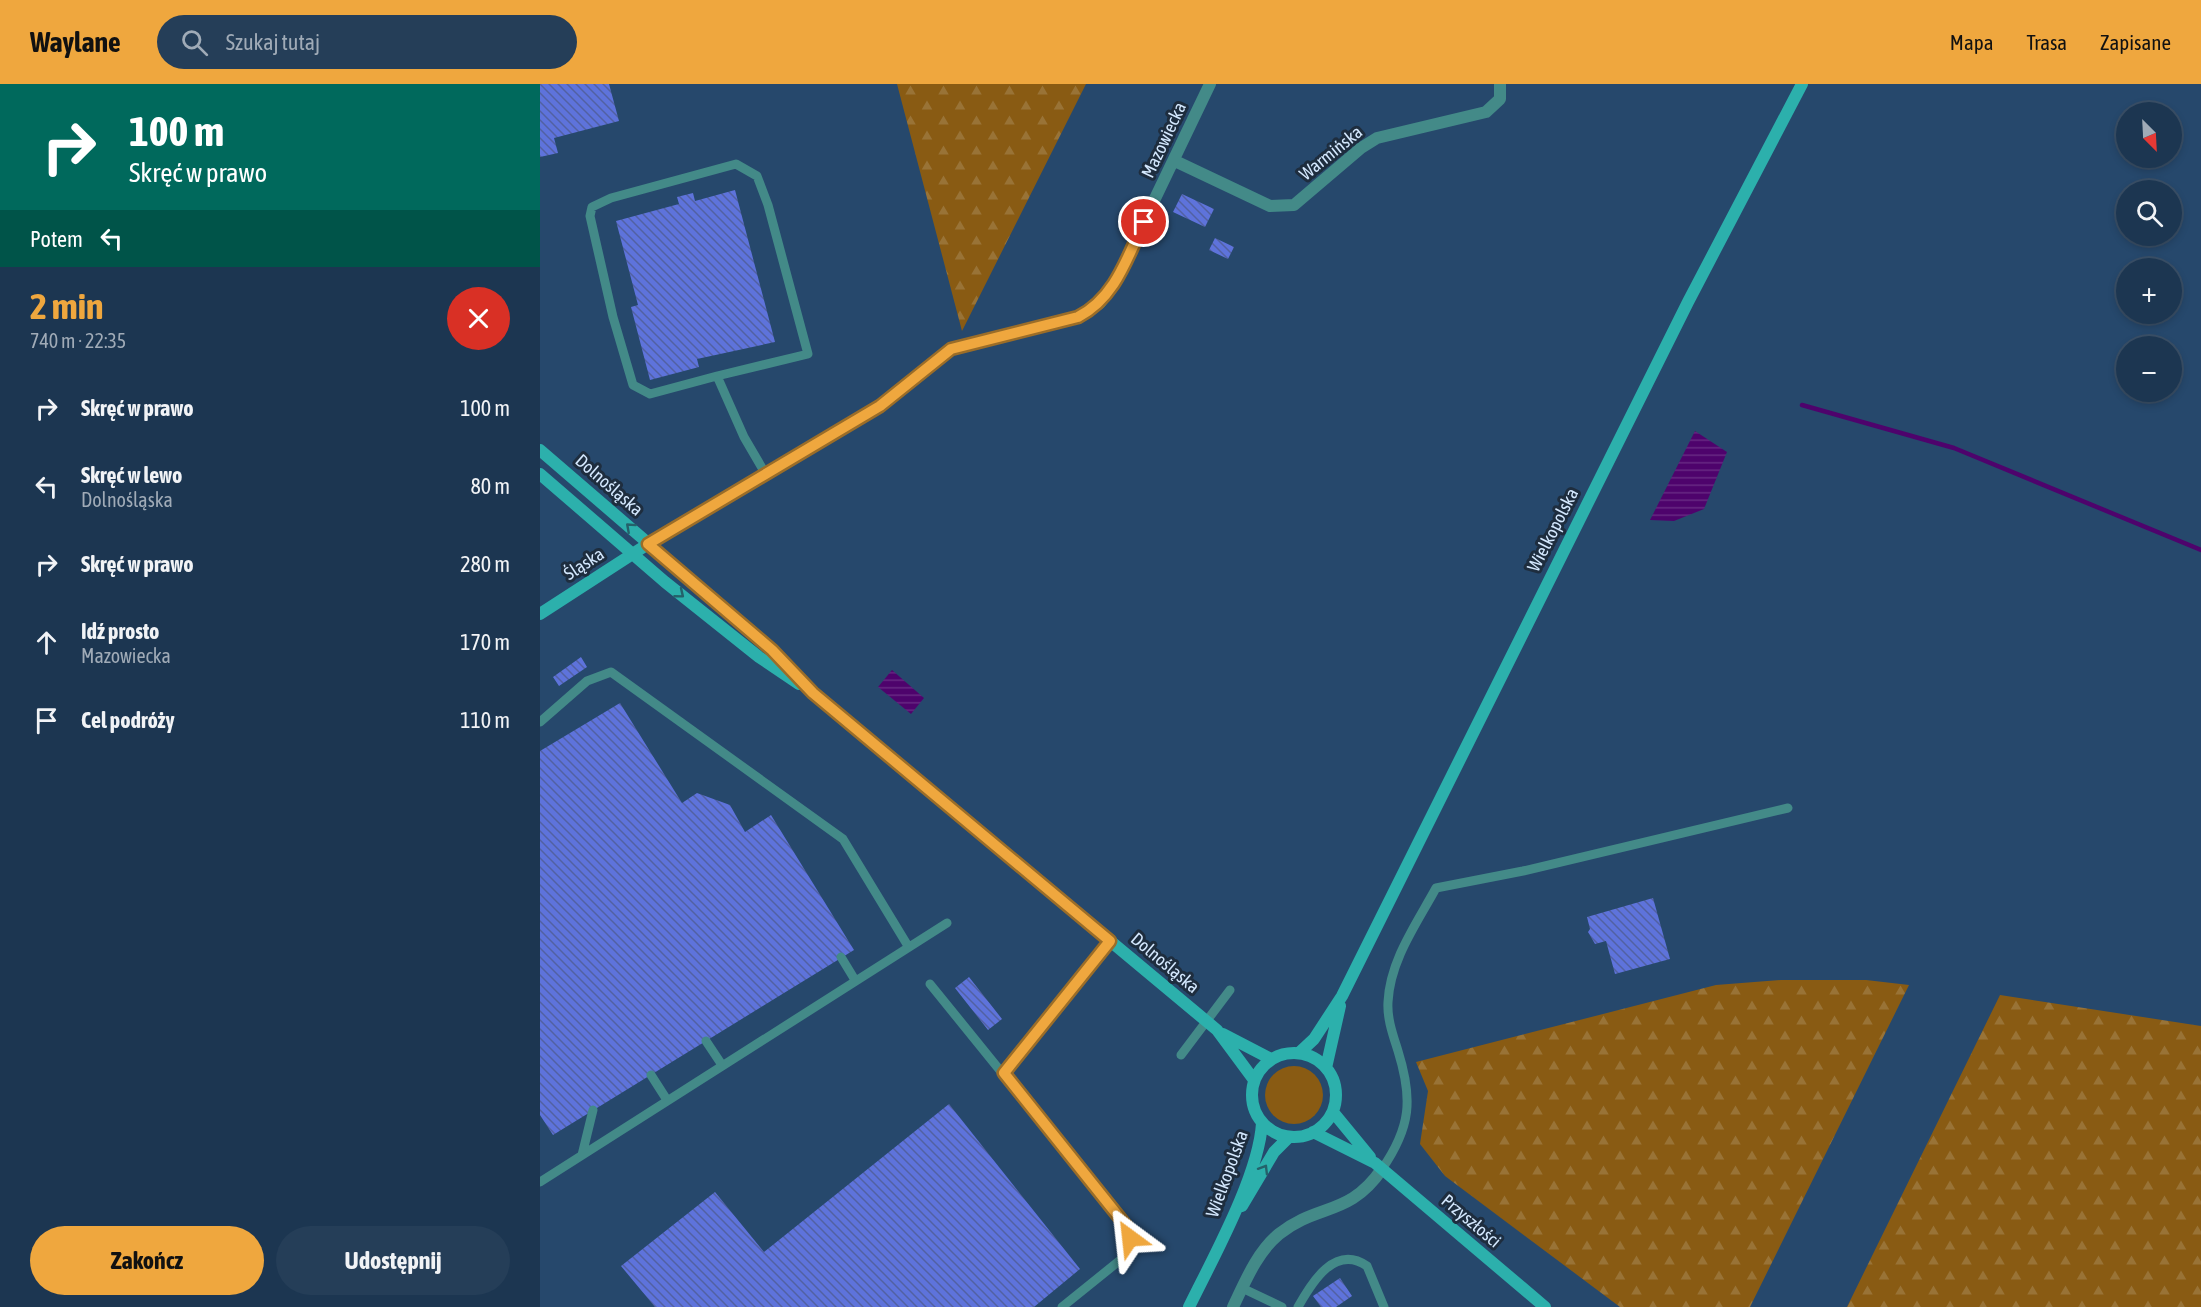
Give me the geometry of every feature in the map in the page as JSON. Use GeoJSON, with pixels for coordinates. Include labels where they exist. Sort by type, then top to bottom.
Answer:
{"type":"FeatureCollection","features":[{"type":"Feature","properties":{"kind":"main road","name":"Wielkopolska"},"geometry":{"type":"LineString","coordinates":[[1299,1053],[1314,1039],[1342,996],[1672,333],[1802,84]]}},
{"type":"Feature","properties":{"kind":"main road","name":"Dolnośląska"},"geometry":{"type":"LineString","coordinates":[[540,450],[772,650],[813,693]]}},
{"type":"Feature","properties":{"kind":"main road","name":"Dolnośląska"},"geometry":{"type":"LineString","coordinates":[[540,474],[759,657],[813,693],[1217,1030],[1271,1059]]}},
{"type":"Feature","properties":{"kind":"main road","name":"Śląska"},"geometry":{"type":"LineString","coordinates":[[540,614],[648,544]]}},
{"type":"Feature","properties":{"kind":"main road","name":"Wielkopolska"},"geometry":{"type":"LineString","coordinates":[[1326,1068],[1342,996]]}},
{"type":"Feature","properties":{"kind":"main road","name":"Dolnośląska"},"geometry":{"type":"LineString","coordinates":[[1217,1030],[1254,1080]]}},
{"type":"Feature","properties":{"kind":"main road"},"geometry":{"type":"LineString","coordinates":[[1299,1053],[1313,1057],[1326,1068],[1336,1086],[1333,1112],[1326,1122],[1313,1132],[1289,1137],[1276,1133],[1262,1123],[1253,1104],[1254,1080],[1260,1069],[1271,1059],[1284,1054],[1299,1053]]}},
{"type":"Feature","properties":{"kind":"main road","name":"Przyszłości"},"geometry":{"type":"LineString","coordinates":[[1333,1112],[1378,1166],[1545,1307]]}},
{"type":"Feature","properties":{"kind":"main road","name":"Wielkopolska"},"geometry":{"type":"LineString","coordinates":[[1189,1307],[1223,1237],[1259,1145],[1262,1123]]}},
{"type":"Feature","properties":{"kind":"main road","name":"Przyszłości"},"geometry":{"type":"LineString","coordinates":[[1313,1132],[1378,1166]]}},
{"type":"Feature","properties":{"kind":"main road","name":"Wielkopolska"},"geometry":{"type":"LineString","coordinates":[[1223,1237],[1274,1152],[1289,1137]]}},
{"type":"Feature","properties":{"kind":"street","name":"Mazowiecka"},"geometry":{"type":"LineString","coordinates":[[648,544],[880,406],[941,355],[959,345],[1078,317],[1100,303],[1114,284],[1210,84]]}},
{"type":"Feature","properties":{"kind":"street","name":"Warmińska"},"geometry":{"type":"LineString","coordinates":[[1175,161],[1270,206],[1287,208],[1301,201],[1369,142],[1386,135],[1486,112],[1500,99],[1500,84]]}},
{"type":"Feature","properties":{"kind":"street"},"geometry":{"type":"LineString","coordinates":[[1233,1307],[1265,1248],[1279,1234],[1304,1218],[1346,1204],[1359,1195],[1378,1166]]}},
{"type":"Feature","properties":{"kind":"lane"},"geometry":{"type":"LineString","coordinates":[[736,164],[757,176],[768,205],[808,354],[717,376],[650,394],[633,385],[613,317],[590,216],[592,207],[611,198],[736,164]]}},
{"type":"Feature","properties":{"kind":"lane"},"geometry":{"type":"LineString","coordinates":[[717,376],[744,437],[765,473]]}},
{"type":"Feature","properties":{"kind":"lane"},"geometry":{"type":"LineString","coordinates":[[540,709],[543,721],[587,681],[611,672],[843,839],[908,946]]}},
{"type":"Feature","properties":{"kind":"lane"},"geometry":{"type":"LineString","coordinates":[[1378,1166],[1400,1136],[1408,1104],[1407,1081],[1390,1023],[1390,987],[1404,946],[1436,888],[1523,871],[1788,808]]}},
{"type":"Feature","properties":{"kind":"lane"},"geometry":{"type":"LineString","coordinates":[[540,1182],[947,923]]}},
{"type":"Feature","properties":{"kind":"lane"},"geometry":{"type":"LineString","coordinates":[[1004,1073],[1110,941]]}},
{"type":"Feature","properties":{"kind":"lane"},"geometry":{"type":"LineString","coordinates":[[842,957],[855,980]]}},
{"type":"Feature","properties":{"kind":"lane"},"geometry":{"type":"LineString","coordinates":[[930,984],[1127,1227],[1130,1238],[1124,1257],[1062,1307]]}},
{"type":"Feature","properties":{"kind":"lane"},"geometry":{"type":"LineString","coordinates":[[1181,1055],[1230,990]]}},
{"type":"Feature","properties":{"kind":"lane"},"geometry":{"type":"LineString","coordinates":[[706,1041],[722,1065]]}},
{"type":"Feature","properties":{"kind":"lane"},"geometry":{"type":"LineString","coordinates":[[651,1075],[667,1100]]}},
{"type":"Feature","properties":{"kind":"lane"},"geometry":{"type":"LineString","coordinates":[[582,1155],[593,1110]]}},
{"type":"Feature","properties":{"kind":"lane"},"geometry":{"type":"LineString","coordinates":[[1298,1307],[1313,1283],[1325,1270],[1338,1260],[1349,1258],[1367,1266],[1384,1307]]}},
{"type":"Feature","properties":{"kind":"lane"},"geometry":{"type":"LineString","coordinates":[[1242,1288],[1282,1307]]}},
{"type":"Feature","properties":{"kind":"green space"},"geometry":{"type":"Polygon","coordinates":[[[897,84],[1086,84],[962,331],[897,84]]]}},
{"type":"Feature","properties":{"kind":"green space"},"geometry":{"type":"Polygon","coordinates":[[[1781,980],[1866,980],[1909,985],[1750,1307],[1620,1307],[1445,1176],[1420,1144],[1428,1091],[1416,1062],[1716,985],[1781,980]]]}},
{"type":"Feature","properties":{"kind":"green space"},"geometry":{"type":"Polygon","coordinates":[[[2000,995],[2201,1026],[2201,1307],[1847,1307],[2000,995]]]}},
{"type":"Feature","properties":{"kind":"green space"},"geometry":{"type":"Polygon","coordinates":[[[1294,1066],[1310,1071],[1318,1079],[1323,1095],[1318,1111],[1310,1119],[1294,1124],[1278,1119],[1270,1111],[1265,1095],[1270,1079],[1278,1071],[1294,1066]]]}},
{"type":"Feature","properties":{"kind":"shaded area"},"geometry":{"type":"Polygon","coordinates":[[[1695,431],[1727,452],[1704,509],[1674,521],[1650,520],[1695,431]]]}},
{"type":"Feature","properties":{"kind":"shaded area"},"geometry":{"type":"Polygon","coordinates":[[[892,670],[924,698],[911,714],[878,687],[892,670]]]}},
{"type":"Feature","properties":{"kind":"building"},"geometry":{"type":"Polygon","coordinates":[[[540,84],[609,84],[619,121],[554,138],[558,153],[540,157],[540,84]]]}},
{"type":"Feature","properties":{"kind":"building"},"geometry":{"type":"Polygon","coordinates":[[[735,190],[775,342],[697,359],[699,367],[650,380],[631,307],[638,305],[616,221],[679,204],[677,197],[693,193],[695,201],[735,190]]]}},
{"type":"Feature","properties":{"kind":"building"},"geometry":{"type":"Polygon","coordinates":[[[1182,194],[1214,209],[1205,227],[1173,212],[1182,194]]]}},
{"type":"Feature","properties":{"kind":"building"},"geometry":{"type":"Polygon","coordinates":[[[1215,238],[1234,247],[1228,259],[1209,250],[1215,238]]]}},
{"type":"Feature","properties":{"kind":"building"},"geometry":{"type":"Polygon","coordinates":[[[581,657],[587,667],[559,686],[553,677],[581,657]]]}},
{"type":"Feature","properties":{"kind":"building"},"geometry":{"type":"Polygon","coordinates":[[[620,703],[682,803],[697,793],[730,805],[745,832],[771,815],[854,950],[553,1135],[540,1115],[540,751],[620,703]]]}},
{"type":"Feature","properties":{"kind":"building"},"geometry":{"type":"Polygon","coordinates":[[[1653,898],[1670,959],[1615,974],[1606,941],[1595,944],[1588,932],[1590,929],[1587,917],[1653,898]]]}},
{"type":"Feature","properties":{"kind":"building"},"geometry":{"type":"Polygon","coordinates":[[[969,977],[1002,1019],[988,1030],[955,988],[969,977]]]}},
{"type":"Feature","properties":{"kind":"building"},"geometry":{"type":"Polygon","coordinates":[[[949,1104],[1080,1269],[1034,1307],[655,1307],[621,1266],[715,1192],[764,1252],[949,1104]]]}},
{"type":"Feature","properties":{"kind":"building"},"geometry":{"type":"Polygon","coordinates":[[[1340,1278],[1352,1296],[1336,1307],[1321,1307],[1313,1296],[1340,1278]]]}},
{"type":"Feature","properties":{"kind":"waterway"},"geometry":{"type":"LineString","coordinates":[[1802,405],[1954,448],[2201,550]]}},
{"type":"Feature","properties":{"kind":"route"},"geometry":{"type":"LineString","coordinates":[[1130,1238],[1127,1227],[1004,1073],[1110,941],[813,693],[772,650],[648,544],[880,406],[951,349],[968,342],[1078,317],[1090,310],[1108,295],[1144,222]]}}]}
